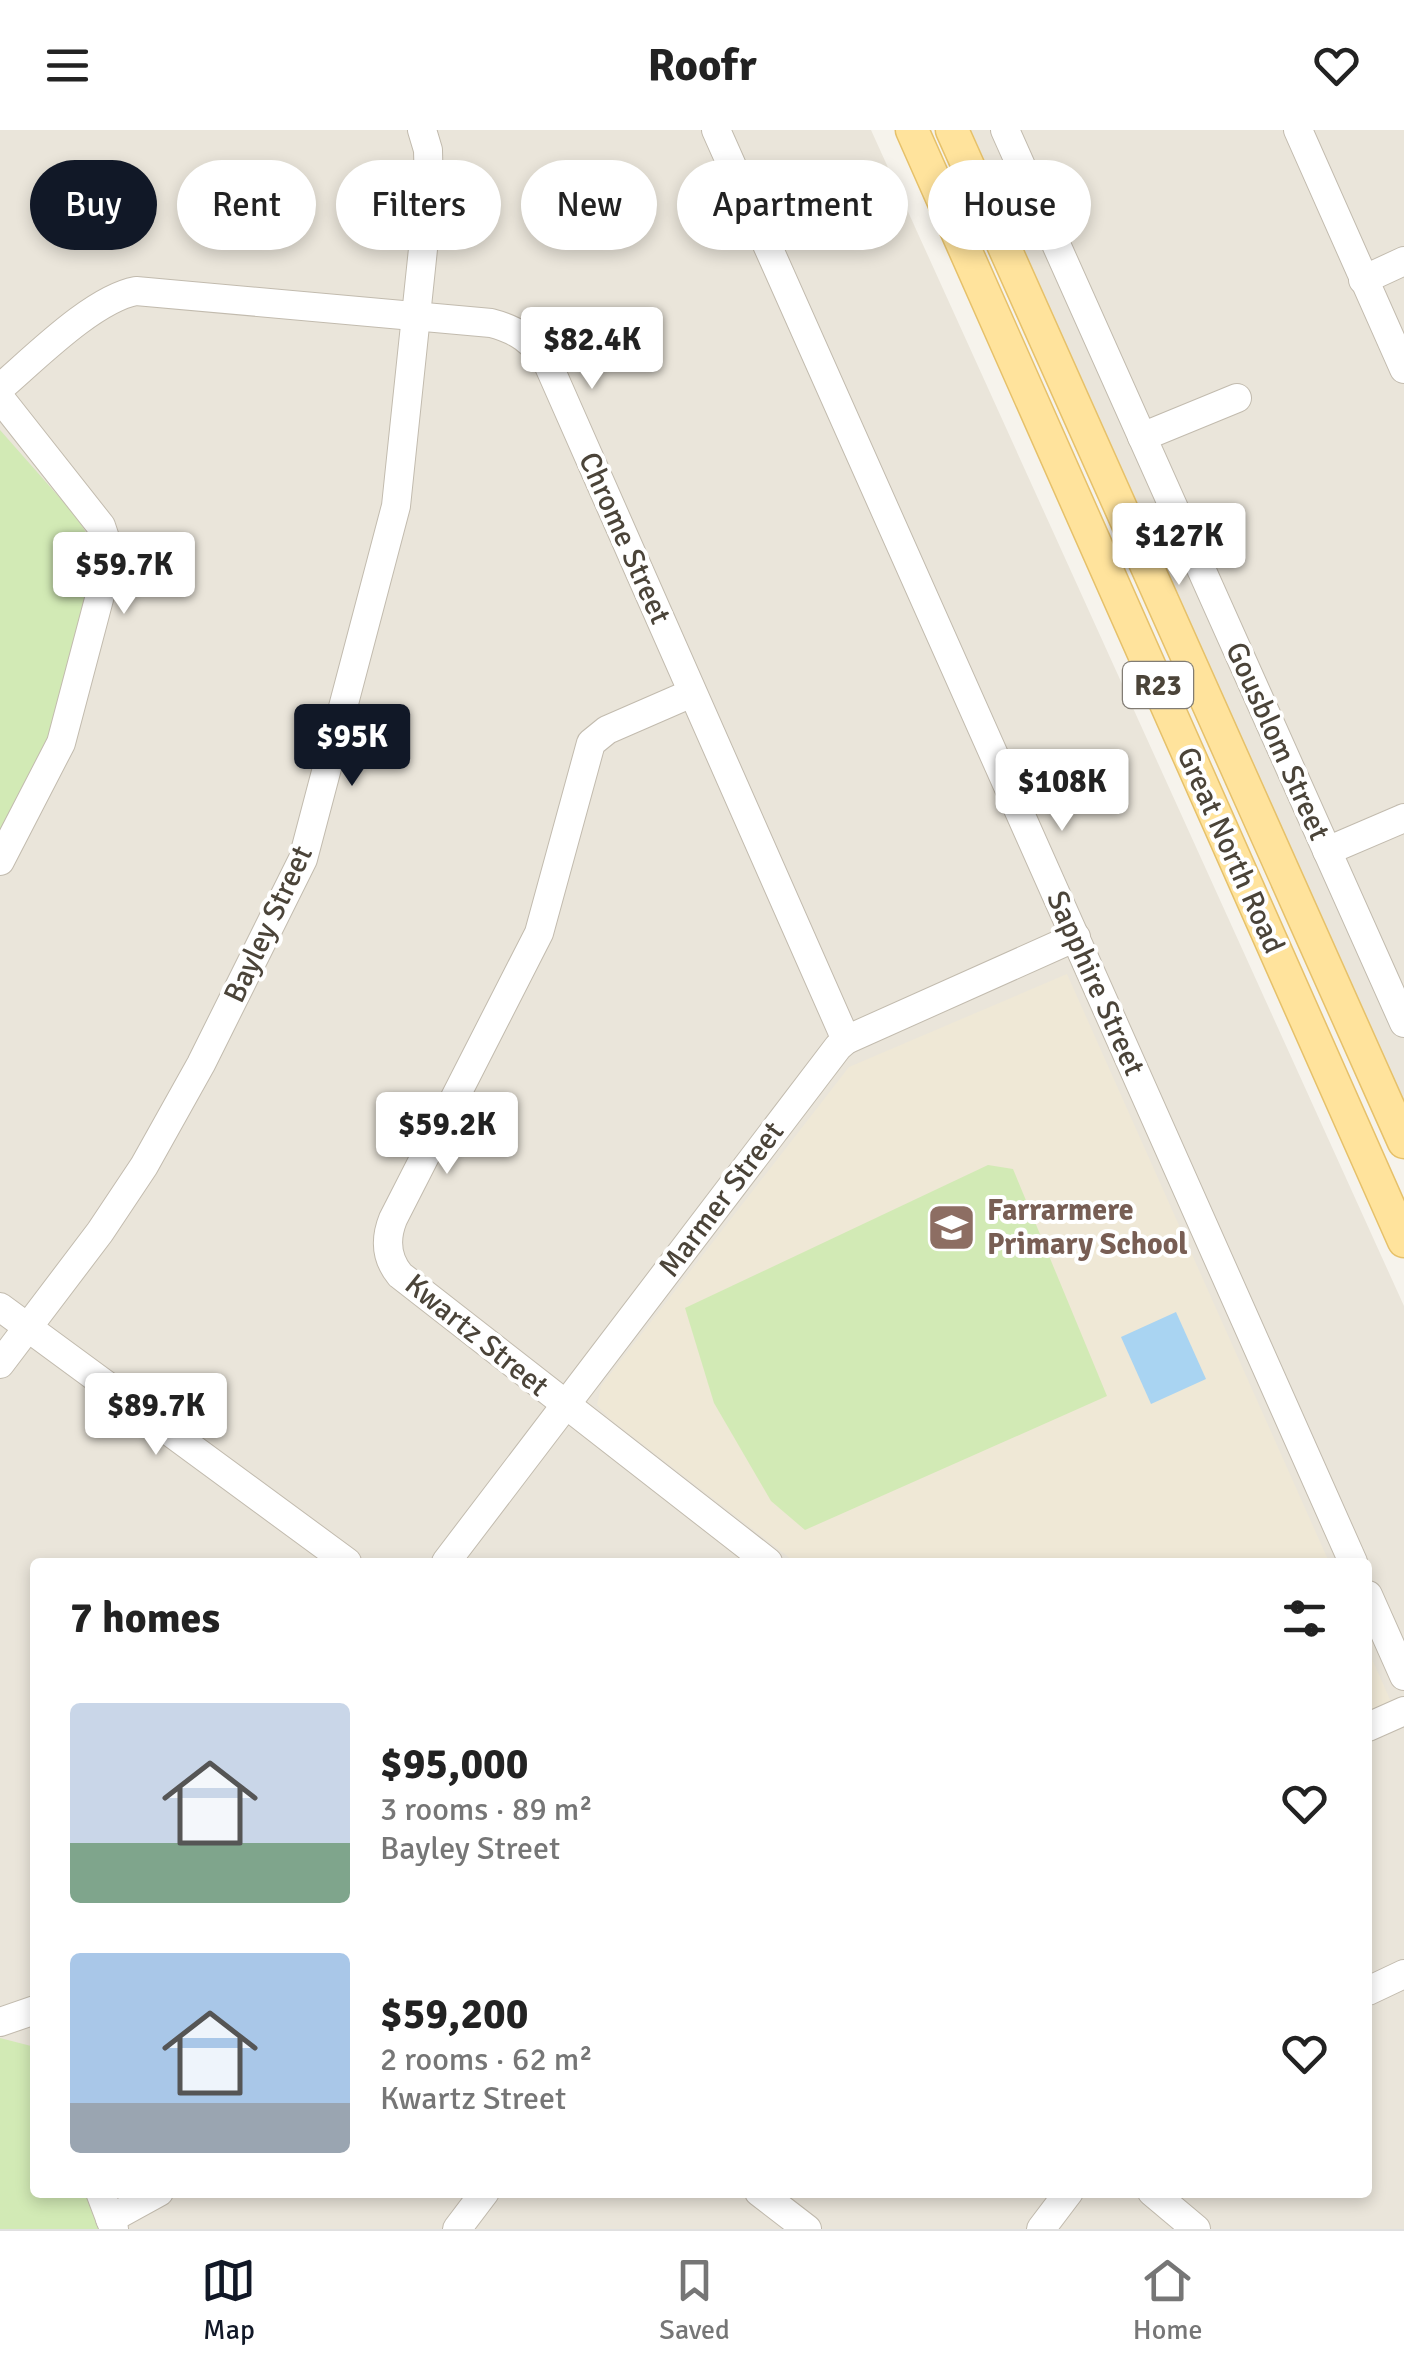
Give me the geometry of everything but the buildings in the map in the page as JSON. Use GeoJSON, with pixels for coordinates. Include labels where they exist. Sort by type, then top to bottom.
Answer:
{"type":"FeatureCollection","features":[{"type":"Feature","properties":{"kind":"main road","name":"Great North Road"},"geometry":{"type":"LineString","coordinates":[[912,130],[1404,1241]]}},
{"type":"Feature","properties":{"kind":"main road","name":"Great North Road"},"geometry":{"type":"LineString","coordinates":[[952,130],[1404,1142]]}},
{"type":"Feature","properties":{"kind":"main road"},"geometry":{"type":"LineString","coordinates":[[1061,467],[1096,450]]}},
{"type":"Feature","properties":{"kind":"street","name":"Bayley Street"},"geometry":{"type":"LineString","coordinates":[[0,1364],[144,1166],[202,1064],[297,876],[396,506],[429,192],[428,150],[422,130]]}},
{"type":"Feature","properties":{"kind":"street","name":"Sapphire Street"},"geometry":{"type":"LineString","coordinates":[[716,130],[1351,1558]]}},
{"type":"Feature","properties":{"kind":"street","name":"Gousblom Street"},"geometry":{"type":"LineString","coordinates":[[1005,130],[1404,1022]]}},
{"type":"Feature","properties":{"kind":"street"},"geometry":{"type":"LineString","coordinates":[[1298,130],[1404,369]]}},
{"type":"Feature","properties":{"kind":"street"},"geometry":{"type":"LineString","coordinates":[[1363,280],[1404,261]]}},
{"type":"Feature","properties":{"kind":"street","name":"Chrome Street"},"geometry":{"type":"LineString","coordinates":[[0,388],[98,307],[121,294],[136,291],[418,316],[505,327],[522,334],[539,349],[548,364],[846,1040]]}},
{"type":"Feature","properties":{"kind":"street"},"geometry":{"type":"LineString","coordinates":[[0,398],[101,526],[108,565],[61,742],[0,861]]}},
{"type":"Feature","properties":{"kind":"street"},"geometry":{"type":"LineString","coordinates":[[1142,437],[1237,398]]}},
{"type":"Feature","properties":{"kind":"street","name":"Kwartz Street"},"geometry":{"type":"LineString","coordinates":[[692,693],[607,730],[591,743],[539,933],[389,1229],[387,1248],[400,1274],[763,1558]]}},
{"type":"Feature","properties":{"kind":"street"},"geometry":{"type":"LineString","coordinates":[[1328,850],[1404,818]]}},
{"type":"Feature","properties":{"kind":"street","name":"Marmer Street"},"geometry":{"type":"LineString","coordinates":[[449,1558],[741,1171],[846,1040],[1076,937]]}},
{"type":"Feature","properties":{"kind":"street"},"geometry":{"type":"LineString","coordinates":[[0,1307],[342,1558]]}},
{"type":"Feature","properties":{"kind":"street"},"geometry":{"type":"LineString","coordinates":[[1372,1604],[1404,1676]]}},
{"type":"Feature","properties":{"kind":"street"},"geometry":{"type":"LineString","coordinates":[[1372,1726],[1404,1711]]}},
{"type":"Feature","properties":{"kind":"street"},"geometry":{"type":"LineString","coordinates":[[1372,1988],[1404,1974]]}},
{"type":"Feature","properties":{"kind":"street"},"geometry":{"type":"LineString","coordinates":[[102,2198],[112,2224],[150,2198]]}},
{"type":"Feature","properties":{"kind":"street"},"geometry":{"type":"LineString","coordinates":[[457,2229],[481,2198]]}},
{"type":"Feature","properties":{"kind":"street"},"geometry":{"type":"LineString","coordinates":[[763,2198],[777,2220],[807,2229]]}},
{"type":"Feature","properties":{"kind":"street"},"geometry":{"type":"LineString","coordinates":[[1042,2229],[1065,2198]]}},
{"type":"Feature","properties":{"kind":"street"},"geometry":{"type":"LineString","coordinates":[[1159,2198],[1196,2229]]}},
{"type":"Feature","properties":{"kind":"shaded area"},"geometry":{"type":"Polygon","coordinates":[[[0,130],[871,130],[885,160],[677,160],[677,250],[908,250],[908,212],[1404,1306],[1404,2229],[0,2229],[0,130]]]}},
{"type":"Feature","properties":{"kind":"shaded area"},"geometry":{"type":"Polygon","coordinates":[[[971,130],[1404,130],[1404,1110],[1024,250],[1091,250],[1091,160],[984,160],[971,130]]]}},
{"type":"Feature","properties":{"kind":"shaded area","name":"Farrarmere Primary School"},"geometry":{"type":"Polygon","coordinates":[[[1067,974],[1327,1558],[790,1558],[610,1419],[597,1405],[601,1386],[849,1067],[1067,974]]]}},
{"type":"Feature","properties":{"kind":"shaded area"},"geometry":{"type":"Polygon","coordinates":[[[1372,1659],[1392,1704],[1372,1713],[1372,1659]]]}},
{"type":"Feature","properties":{"kind":"green space"},"geometry":{"type":"Polygon","coordinates":[[[0,430],[75,515],[94,545],[93,575],[53,739],[0,857],[0,430]]]}},
{"type":"Feature","properties":{"kind":"green space"},"geometry":{"type":"Polygon","coordinates":[[[988,1165],[1013,1169],[1107,1396],[805,1530],[771,1501],[714,1403],[685,1308],[988,1165]]]}},
{"type":"Feature","properties":{"kind":"green space"},"geometry":{"type":"Polygon","coordinates":[[[0,2038],[30,2046],[30,2198],[100,2198],[112,2229],[0,2229],[0,2038]]]}},
{"type":"Feature","properties":{"kind":"water"},"geometry":{"type":"Polygon","coordinates":[[[1176,1312],[1206,1379],[1151,1404],[1121,1337],[1176,1312]]]}},
{"type":"Feature","properties":{"kind":"place","name":"Farrarmere Primary School"},"geometry":{"type":"Point","coordinates":[952,1227]}}]}
